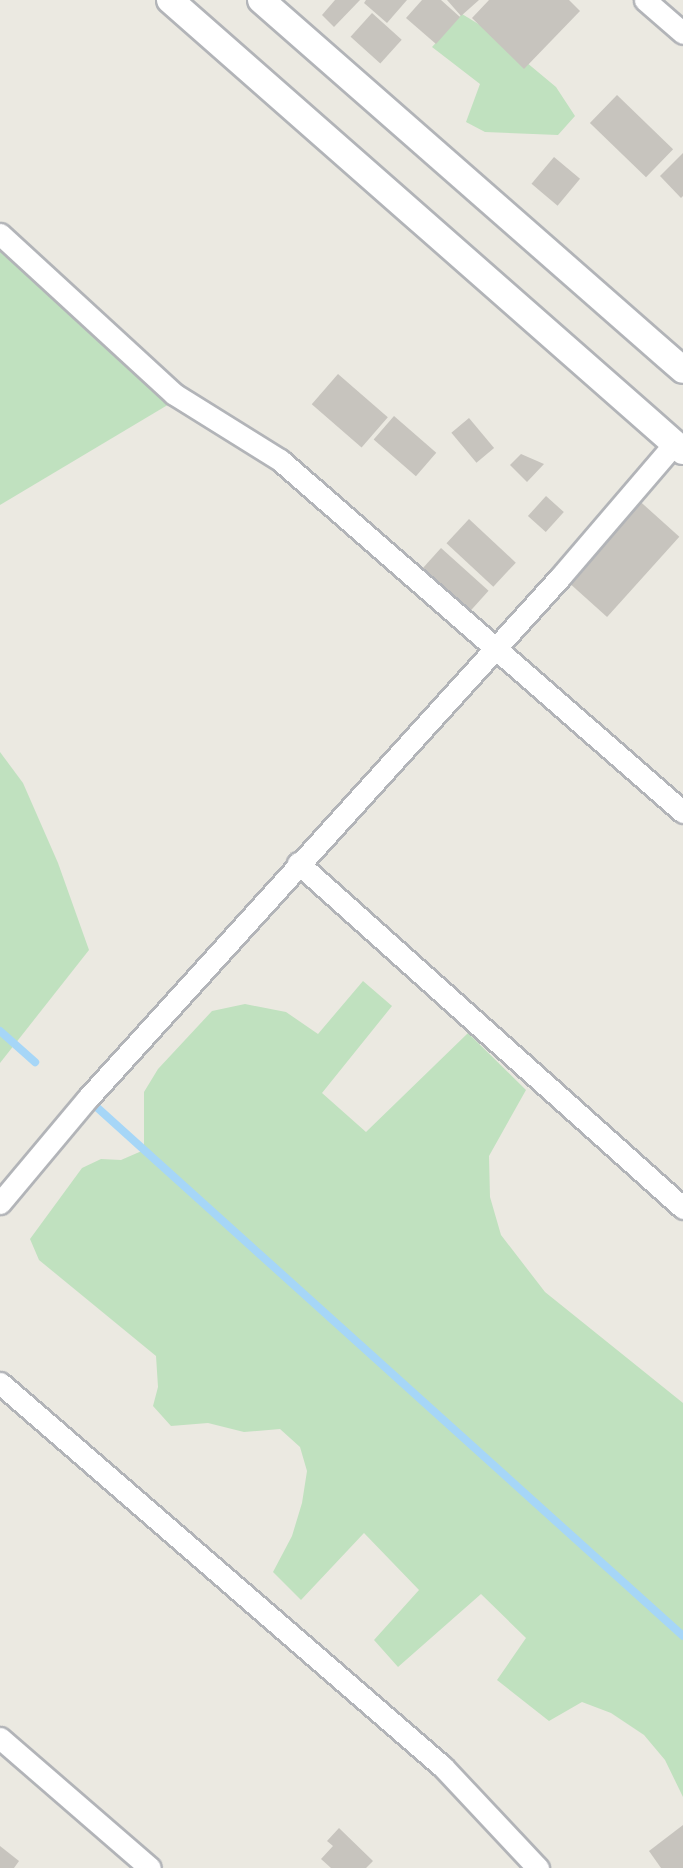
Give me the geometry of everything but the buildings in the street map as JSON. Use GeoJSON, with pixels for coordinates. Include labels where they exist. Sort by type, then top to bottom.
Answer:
{"type":"FeatureCollection","features":[{"type":"Feature","properties":{"kind":"street"},"geometry":{"type":"LineString","coordinates":[[0,1203],[299,863],[679,447],[170,0]]}},
{"type":"Feature","properties":{"kind":"street"},"geometry":{"type":"LineString","coordinates":[[261,0],[683,370]]}},
{"type":"Feature","properties":{"kind":"street"},"geometry":{"type":"LineString","coordinates":[[645,0],[683,33]]}},
{"type":"Feature","properties":{"kind":"street"},"geometry":{"type":"LineString","coordinates":[[0,234],[174,394],[280,460],[683,812]]}},
{"type":"Feature","properties":{"kind":"street"},"geometry":{"type":"LineString","coordinates":[[299,863],[683,1208]]}},
{"type":"Feature","properties":{"kind":"street"},"geometry":{"type":"LineString","coordinates":[[0,1383],[443,1767],[538,1868]]}},
{"type":"Feature","properties":{"kind":"street"},"geometry":{"type":"LineString","coordinates":[[0,1738],[150,1868]]}},
{"type":"Feature","properties":{"kind":"green space"},"geometry":{"type":"Polygon","coordinates":[[[462,14],[485,28],[556,87],[575,116],[558,135],[485,132],[466,122],[480,84],[432,47],[462,14]]]}},
{"type":"Feature","properties":{"kind":"green space"},"geometry":{"type":"Polygon","coordinates":[[[0,245],[176,400],[0,505],[0,245]]]}},
{"type":"Feature","properties":{"kind":"green space"},"geometry":{"type":"Polygon","coordinates":[[[0,752],[23,783],[58,863],[89,950],[0,1063],[0,752]]]}},
{"type":"Feature","properties":{"kind":"green space"},"geometry":{"type":"Polygon","coordinates":[[[363,981],[392,1006],[322,1093],[366,1132],[468,1033],[526,1090],[489,1156],[490,1197],[501,1235],[545,1292],[683,1403],[683,1797],[665,1760],[644,1735],[611,1713],[582,1702],[549,1721],[497,1680],[526,1638],[481,1594],[398,1667],[374,1640],[419,1590],[364,1533],[301,1600],[273,1572],[292,1536],[302,1503],[307,1471],[300,1447],[280,1429],[244,1432],[208,1423],[171,1426],[153,1406],[158,1387],[156,1356],[39,1260],[30,1239],[82,1168],[101,1159],[121,1160],[144,1150],[144,1092],[158,1069],[212,1011],[245,1004],[286,1012],[318,1034],[363,981]]]}},
{"type":"Feature","properties":{"kind":"waterway"},"geometry":{"type":"LineString","coordinates":[[0,1031],[35,1062]]}},
{"type":"Feature","properties":{"kind":"waterway"},"geometry":{"type":"LineString","coordinates":[[91,1102],[683,1636]]}}]}
